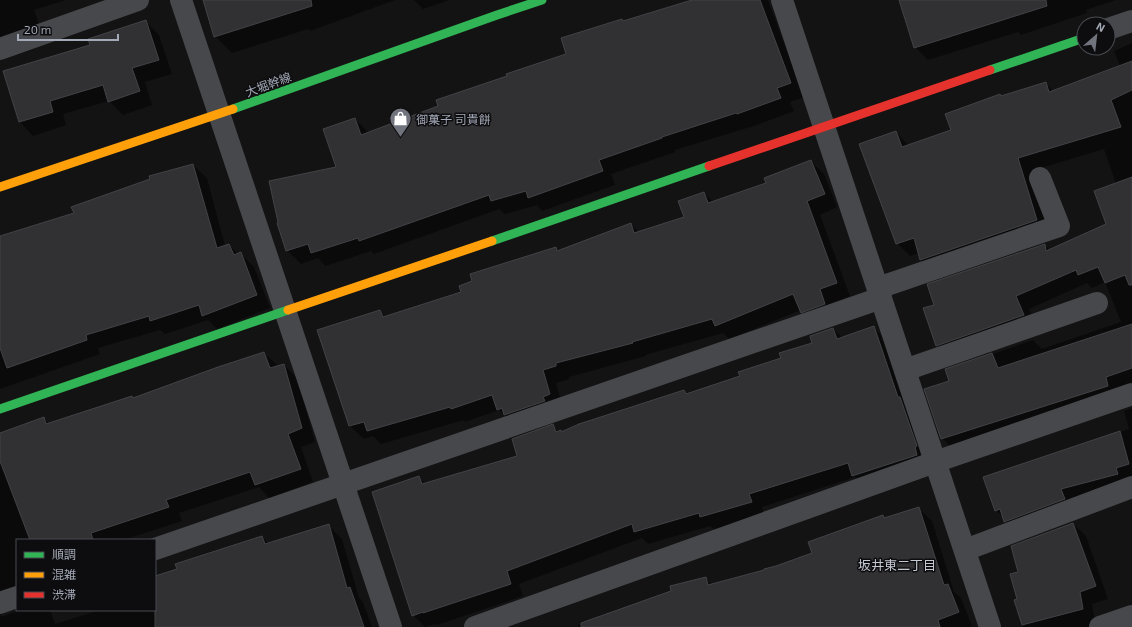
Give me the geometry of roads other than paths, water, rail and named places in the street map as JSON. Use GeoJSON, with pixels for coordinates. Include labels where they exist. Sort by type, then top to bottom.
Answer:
{"type":"FeatureCollection","features":[{"type":"Feature","properties":{"kind":"street"},"geometry":{"type":"LineString","coordinates":[[0,49],[138,0]]}},
{"type":"Feature","properties":{"kind":"street"},"geometry":{"type":"LineString","coordinates":[[181,0],[391,627]]}},
{"type":"Feature","properties":{"kind":"street","name":"大堀幹線"},"geometry":{"type":"LineString","coordinates":[[0,187],[219,114],[542,0]]}},
{"type":"Feature","properties":{"kind":"street"},"geometry":{"type":"LineString","coordinates":[[782,0],[990,627]]}},
{"type":"Feature","properties":{"kind":"street"},"geometry":{"type":"LineString","coordinates":[[1116,27],[1132,21]]}},
{"type":"Feature","properties":{"kind":"street"},"geometry":{"type":"LineString","coordinates":[[0,410],[1076,41]]}},
{"type":"Feature","properties":{"kind":"street"},"geometry":{"type":"LineString","coordinates":[[156,549],[343,484],[880,293],[1059,226],[1040,178]]}},
{"type":"Feature","properties":{"kind":"street"},"geometry":{"type":"LineString","coordinates":[[905,370],[1097,303]]}},
{"type":"Feature","properties":{"kind":"street"},"geometry":{"type":"LineString","coordinates":[[475,627],[935,462],[1132,394]]}},
{"type":"Feature","properties":{"kind":"street"},"geometry":{"type":"LineString","coordinates":[[965,550],[1132,487]]}},
{"type":"Feature","properties":{"kind":"street"},"geometry":{"type":"LineString","coordinates":[[0,603],[16,597]]}},
{"type":"Feature","properties":{"kind":"street"},"geometry":{"type":"LineString","coordinates":[[1100,627],[1132,616]]}},
{"type":"Feature","properties":{"kind":"place","name":"御菓子 司貴餅"},"geometry":{"type":"Point","coordinates":[401,138]}},
{"type":"Feature","properties":{"kind":"district","name":"坂井東二丁目"},"geometry":{"type":"Point","coordinates":[897,565]}}]}
